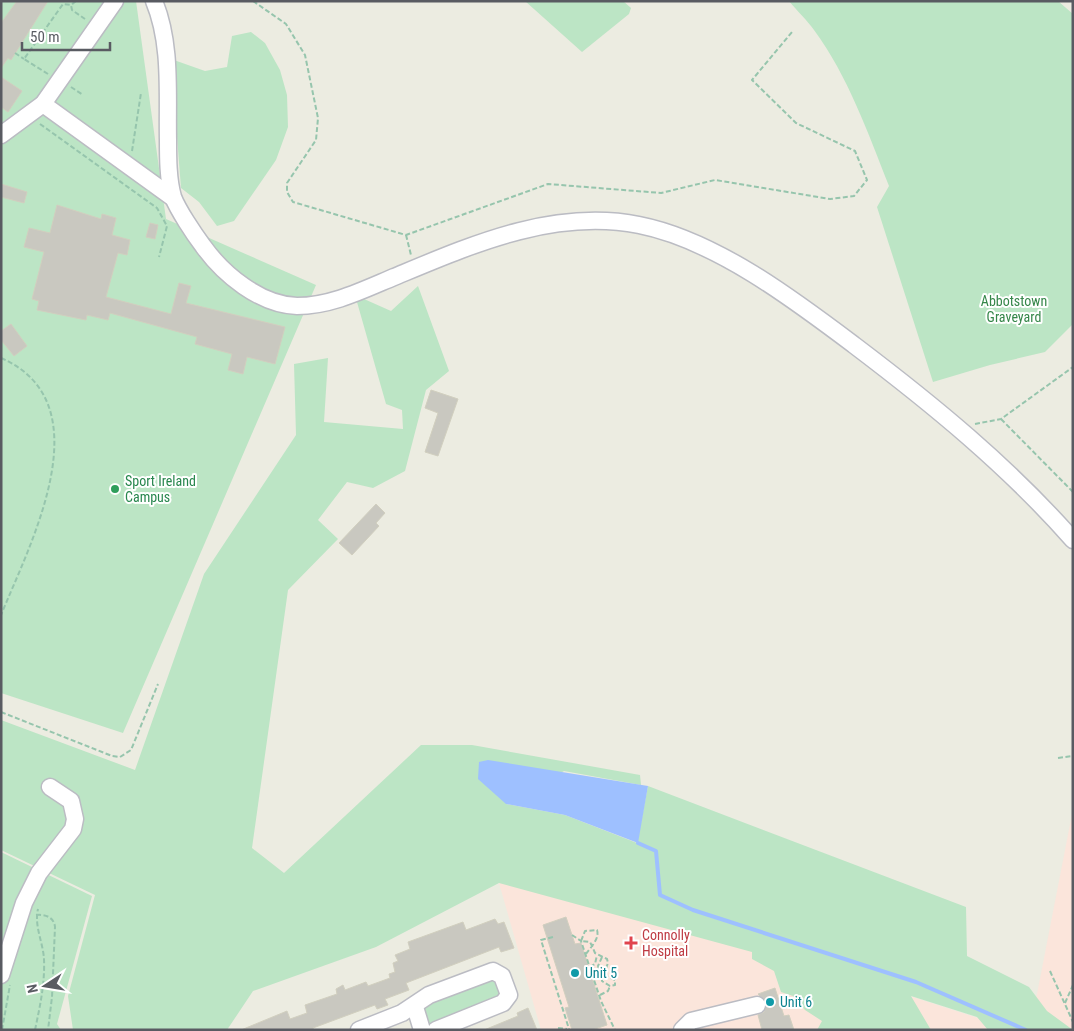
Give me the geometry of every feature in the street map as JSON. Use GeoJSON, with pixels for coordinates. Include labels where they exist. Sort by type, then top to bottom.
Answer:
{"type":"FeatureCollection","features":[{"type":"Feature","properties":{"kind":"street"},"geometry":{"type":"LineString","coordinates":[[1,134],[47,108],[115,1]]}},
{"type":"Feature","properties":{"kind":"street"},"geometry":{"type":"LineString","coordinates":[[154,1],[165,42],[168,163],[174,198],[203,247],[234,279],[262,296],[293,306],[318,305],[415,268],[535,226],[576,221],[614,221],[641,225],[695,245],[728,260],[774,287],[905,384],[958,428],[1018,481],[1073,540]]}},
{"type":"Feature","properties":{"kind":"street"},"geometry":{"type":"LineString","coordinates":[[47,108],[174,198]]}},
{"type":"Feature","properties":{"kind":"street"},"geometry":{"type":"LineString","coordinates":[[6,977],[24,903],[39,872],[73,829],[75,819],[71,801],[50,787]]}},
{"type":"Feature","properties":{"kind":"street"},"geometry":{"type":"LineString","coordinates":[[359,1030],[415,1007],[429,995],[487,972],[493,971],[502,976],[509,995],[503,1003],[436,1030]]}},
{"type":"Feature","properties":{"kind":"street"},"geometry":{"type":"LineString","coordinates":[[682,1030],[691,1021],[757,1005]]}},
{"type":"Feature","properties":{"kind":"street"},"geometry":{"type":"LineString","coordinates":[[415,1007],[422,1030]]}},
{"type":"Feature","properties":{"kind":"path"},"geometry":{"type":"LineString","coordinates":[[24,59],[63,4],[71,5],[76,1]]}},
{"type":"Feature","properties":{"kind":"path"},"geometry":{"type":"LineString","coordinates":[[253,1],[286,24],[305,55],[318,118],[316,140],[287,183],[287,192],[293,202],[406,235],[548,184],[661,193],[716,180],[830,198],[854,196],[867,180],[855,151],[796,123],[771,101],[752,80],[792,32]]}},
{"type":"Feature","properties":{"kind":"path"},"geometry":{"type":"LineString","coordinates":[[71,5],[72,10],[84,19]]}},
{"type":"Feature","properties":{"kind":"path"},"geometry":{"type":"LineString","coordinates":[[15,53],[42,72]]}},
{"type":"Feature","properties":{"kind":"path"},"geometry":{"type":"LineString","coordinates":[[128,166],[140,93]]}},
{"type":"Feature","properties":{"kind":"path"},"geometry":{"type":"LineString","coordinates":[[47,108],[37,122],[152,204],[164,216],[167,234],[159,258]]}},
{"type":"Feature","properties":{"kind":"path"},"geometry":{"type":"LineString","coordinates":[[406,235],[415,268]]}},
{"type":"Feature","properties":{"kind":"path"},"geometry":{"type":"LineString","coordinates":[[1,358],[32,379],[41,390],[51,415],[54,443],[48,497],[1,615]]}},
{"type":"Feature","properties":{"kind":"path"},"geometry":{"type":"LineString","coordinates":[[958,428],[1002,419],[1073,367]]}},
{"type":"Feature","properties":{"kind":"path"},"geometry":{"type":"LineString","coordinates":[[1002,419],[1073,492]]}},
{"type":"Feature","properties":{"kind":"path"},"geometry":{"type":"LineString","coordinates":[[1,712],[112,756],[120,757],[131,750],[158,684]]}},
{"type":"Feature","properties":{"kind":"path"},"geometry":{"type":"LineString","coordinates":[[1058,758],[1073,756]]}},
{"type":"Feature","properties":{"kind":"path"},"geometry":{"type":"LineString","coordinates":[[35,1030],[42,1003],[44,972],[44,958],[37,914],[38,908]]}},
{"type":"Feature","properties":{"kind":"path"},"geometry":{"type":"LineString","coordinates":[[31,917],[37,914],[44,914],[54,923],[52,997],[48,1030]]}},
{"type":"Feature","properties":{"kind":"path"},"geometry":{"type":"LineString","coordinates":[[586,954],[598,937],[597,930],[585,931],[581,941],[599,995],[615,1030]]}},
{"type":"Feature","properties":{"kind":"path"},"geometry":{"type":"LineString","coordinates":[[572,935],[581,941],[590,942],[597,955],[608,963],[603,976],[603,982],[610,986]]}},
{"type":"Feature","properties":{"kind":"path"},"geometry":{"type":"LineString","coordinates":[[553,937],[541,940],[569,1029],[558,1028]]}},
{"type":"Feature","properties":{"kind":"path"},"geometry":{"type":"LineString","coordinates":[[590,967],[595,964],[597,955]]}},
{"type":"Feature","properties":{"kind":"path"},"geometry":{"type":"LineString","coordinates":[[602,957],[598,966],[603,976]]}},
{"type":"Feature","properties":{"kind":"path"},"geometry":{"type":"LineString","coordinates":[[1050,971],[1073,1022]]}},
{"type":"Feature","properties":{"kind":"path"},"geometry":{"type":"LineString","coordinates":[[593,975],[615,980],[615,985],[610,986],[608,991],[599,995]]}},
{"type":"Feature","properties":{"kind":"path"},"geometry":{"type":"LineString","coordinates":[[2,1030],[6,977]]}},
{"type":"Feature","properties":{"kind":"path"},"geometry":{"type":"LineString","coordinates":[[1065,1003],[1073,985]]}},
{"type":"Feature","properties":{"kind":"shaded area"},"geometry":{"type":"Polygon","coordinates":[[[1073,809],[1073,1030],[1030,1030],[1073,809]]]}},
{"type":"Feature","properties":{"kind":"shaded area","name":"Connolly Hospital"},"geometry":{"type":"Polygon","coordinates":[[[499,883],[596,895],[1015,1030],[541,1030],[499,883]]]}},
{"type":"Feature","properties":{"kind":"green space","name":"Sport Ireland Campus"},"geometry":{"type":"Polygon","coordinates":[[[1,1],[136,1],[166,219],[316,285],[123,733],[1,693],[1,1]]]}},
{"type":"Feature","properties":{"kind":"green space"},"geometry":{"type":"Polygon","coordinates":[[[525,1],[623,1],[631,8],[629,14],[582,52],[525,1]]]}},
{"type":"Feature","properties":{"kind":"green space","name":"Abbotstown Graveyard"},"geometry":{"type":"Polygon","coordinates":[[[789,1],[1058,1],[1073,14],[1073,324],[1045,352],[990,365],[933,382],[877,207],[889,186],[856,105],[837,66],[814,30],[789,1]]]}},
{"type":"Feature","properties":{"kind":"green space"},"geometry":{"type":"Polygon","coordinates":[[[251,32],[265,43],[280,70],[287,95],[288,127],[276,160],[234,221],[217,226],[199,202],[181,188],[171,59],[205,71],[227,67],[232,36],[251,32]]]}},
{"type":"Feature","properties":{"kind":"green space"},"geometry":{"type":"Polygon","coordinates":[[[418,286],[449,371],[426,390],[405,471],[373,488],[347,482],[318,520],[338,539],[288,590],[252,848],[284,873],[421,745],[472,745],[640,775],[641,785],[564,771],[506,804],[565,815],[637,843],[648,786],[966,907],[967,956],[1029,987],[1047,1011],[1073,1030],[988,1030],[977,1017],[911,996],[931,1030],[817,1030],[822,1021],[805,1010],[793,996],[781,992],[774,971],[752,959],[752,952],[499,883],[376,947],[253,991],[227,1030],[73,1030],[68,996],[95,895],[1,850],[1,720],[135,770],[204,574],[296,435],[294,364],[328,358],[324,422],[403,429],[402,410],[386,404],[355,295],[391,311],[418,286]]]}},
{"type":"Feature","properties":{"kind":"green space"},"geometry":{"type":"Polygon","coordinates":[[[1,852],[92,896],[57,1024],[61,1030],[1,1030],[1,852]]]}},
{"type":"Feature","properties":{"kind":"green space"},"geometry":{"type":"Polygon","coordinates":[[[495,977],[502,997],[429,1026],[422,1005],[495,977]]]}},
{"type":"Feature","properties":{"kind":"water"},"geometry":{"type":"Polygon","coordinates":[[[488,760],[648,786],[638,843],[565,815],[506,804],[478,779],[479,762],[488,760]]]}},
{"type":"Feature","properties":{"kind":"building"},"geometry":{"type":"Polygon","coordinates":[[[17,1],[48,1],[11,60],[8,58],[1,68],[1,23],[17,1]]]}},
{"type":"Feature","properties":{"kind":"building"},"geometry":{"type":"Polygon","coordinates":[[[1,77],[22,91],[8,112],[1,107],[1,77]]]}},
{"type":"Feature","properties":{"kind":"building"},"geometry":{"type":"Polygon","coordinates":[[[1,184],[27,192],[24,203],[1,197],[1,184]]]}},
{"type":"Feature","properties":{"kind":"building"},"geometry":{"type":"Polygon","coordinates":[[[57,205],[101,219],[102,214],[116,218],[112,235],[130,240],[127,255],[118,253],[106,297],[171,314],[179,283],[191,286],[186,303],[285,327],[275,364],[247,357],[243,374],[228,370],[232,354],[195,344],[197,337],[110,313],[108,320],[87,315],[86,320],[37,310],[39,301],[32,299],[44,252],[24,247],[29,228],[50,233],[57,205]]]}},
{"type":"Feature","properties":{"kind":"building"},"geometry":{"type":"Polygon","coordinates":[[[150,223],[158,225],[155,239],[146,237],[150,223]]]}},
{"type":"Feature","properties":{"kind":"building"},"geometry":{"type":"Polygon","coordinates":[[[11,324],[27,346],[14,356],[1,340],[1,331],[11,324]]]}},
{"type":"Feature","properties":{"kind":"building"},"geometry":{"type":"Polygon","coordinates":[[[431,390],[458,399],[438,456],[425,452],[438,413],[425,408],[431,390]]]}},
{"type":"Feature","properties":{"kind":"building"},"geometry":{"type":"Polygon","coordinates":[[[376,504],[385,513],[376,523],[379,526],[352,555],[339,543],[376,504]]]}},
{"type":"Feature","properties":{"kind":"building","name":"Unit 5"},"geometry":{"type":"Polygon","coordinates":[[[566,917],[575,944],[581,943],[607,1025],[592,1030],[572,1030],[565,1008],[569,1007],[543,925],[566,917]]]}},
{"type":"Feature","properties":{"kind":"building"},"geometry":{"type":"Polygon","coordinates":[[[495,919],[498,924],[504,922],[514,948],[501,952],[499,947],[406,983],[409,990],[385,999],[388,1005],[377,1009],[375,1005],[313,1028],[314,1030],[241,1030],[287,1011],[290,1019],[307,1013],[305,1005],[337,994],[336,989],[343,985],[345,990],[366,982],[368,986],[390,978],[389,974],[395,972],[393,963],[398,961],[395,955],[410,949],[408,942],[463,922],[466,930],[495,919]]]}},
{"type":"Feature","properties":{"kind":"building","name":"Unit 6"},"geometry":{"type":"Polygon","coordinates":[[[775,988],[784,1016],[789,1015],[794,1030],[762,1030],[758,1015],[764,1012],[767,1003],[758,994],[775,988]]]}},
{"type":"Feature","properties":{"kind":"building"},"geometry":{"type":"Polygon","coordinates":[[[528,1008],[537,1030],[484,1030],[518,1016],[517,1013],[528,1008]]]}},
{"type":"Feature","properties":{"kind":"waterway"},"geometry":{"type":"LineString","coordinates":[[638,843],[656,851],[660,895],[693,910],[916,982],[1026,1030]]}},
{"type":"Feature","properties":{"kind":"place","name":"Sport Ireland Campus"},"geometry":{"type":"Point","coordinates":[115,489]}},
{"type":"Feature","properties":{"kind":"place","name":"Connolly Hospital"},"geometry":{"type":"Point","coordinates":[631,943]}},
{"type":"Feature","properties":{"kind":"place","name":"Unit 5"},"geometry":{"type":"Point","coordinates":[575,973]}},
{"type":"Feature","properties":{"kind":"place","name":"Unit 6"},"geometry":{"type":"Point","coordinates":[770,1002]}}]}
